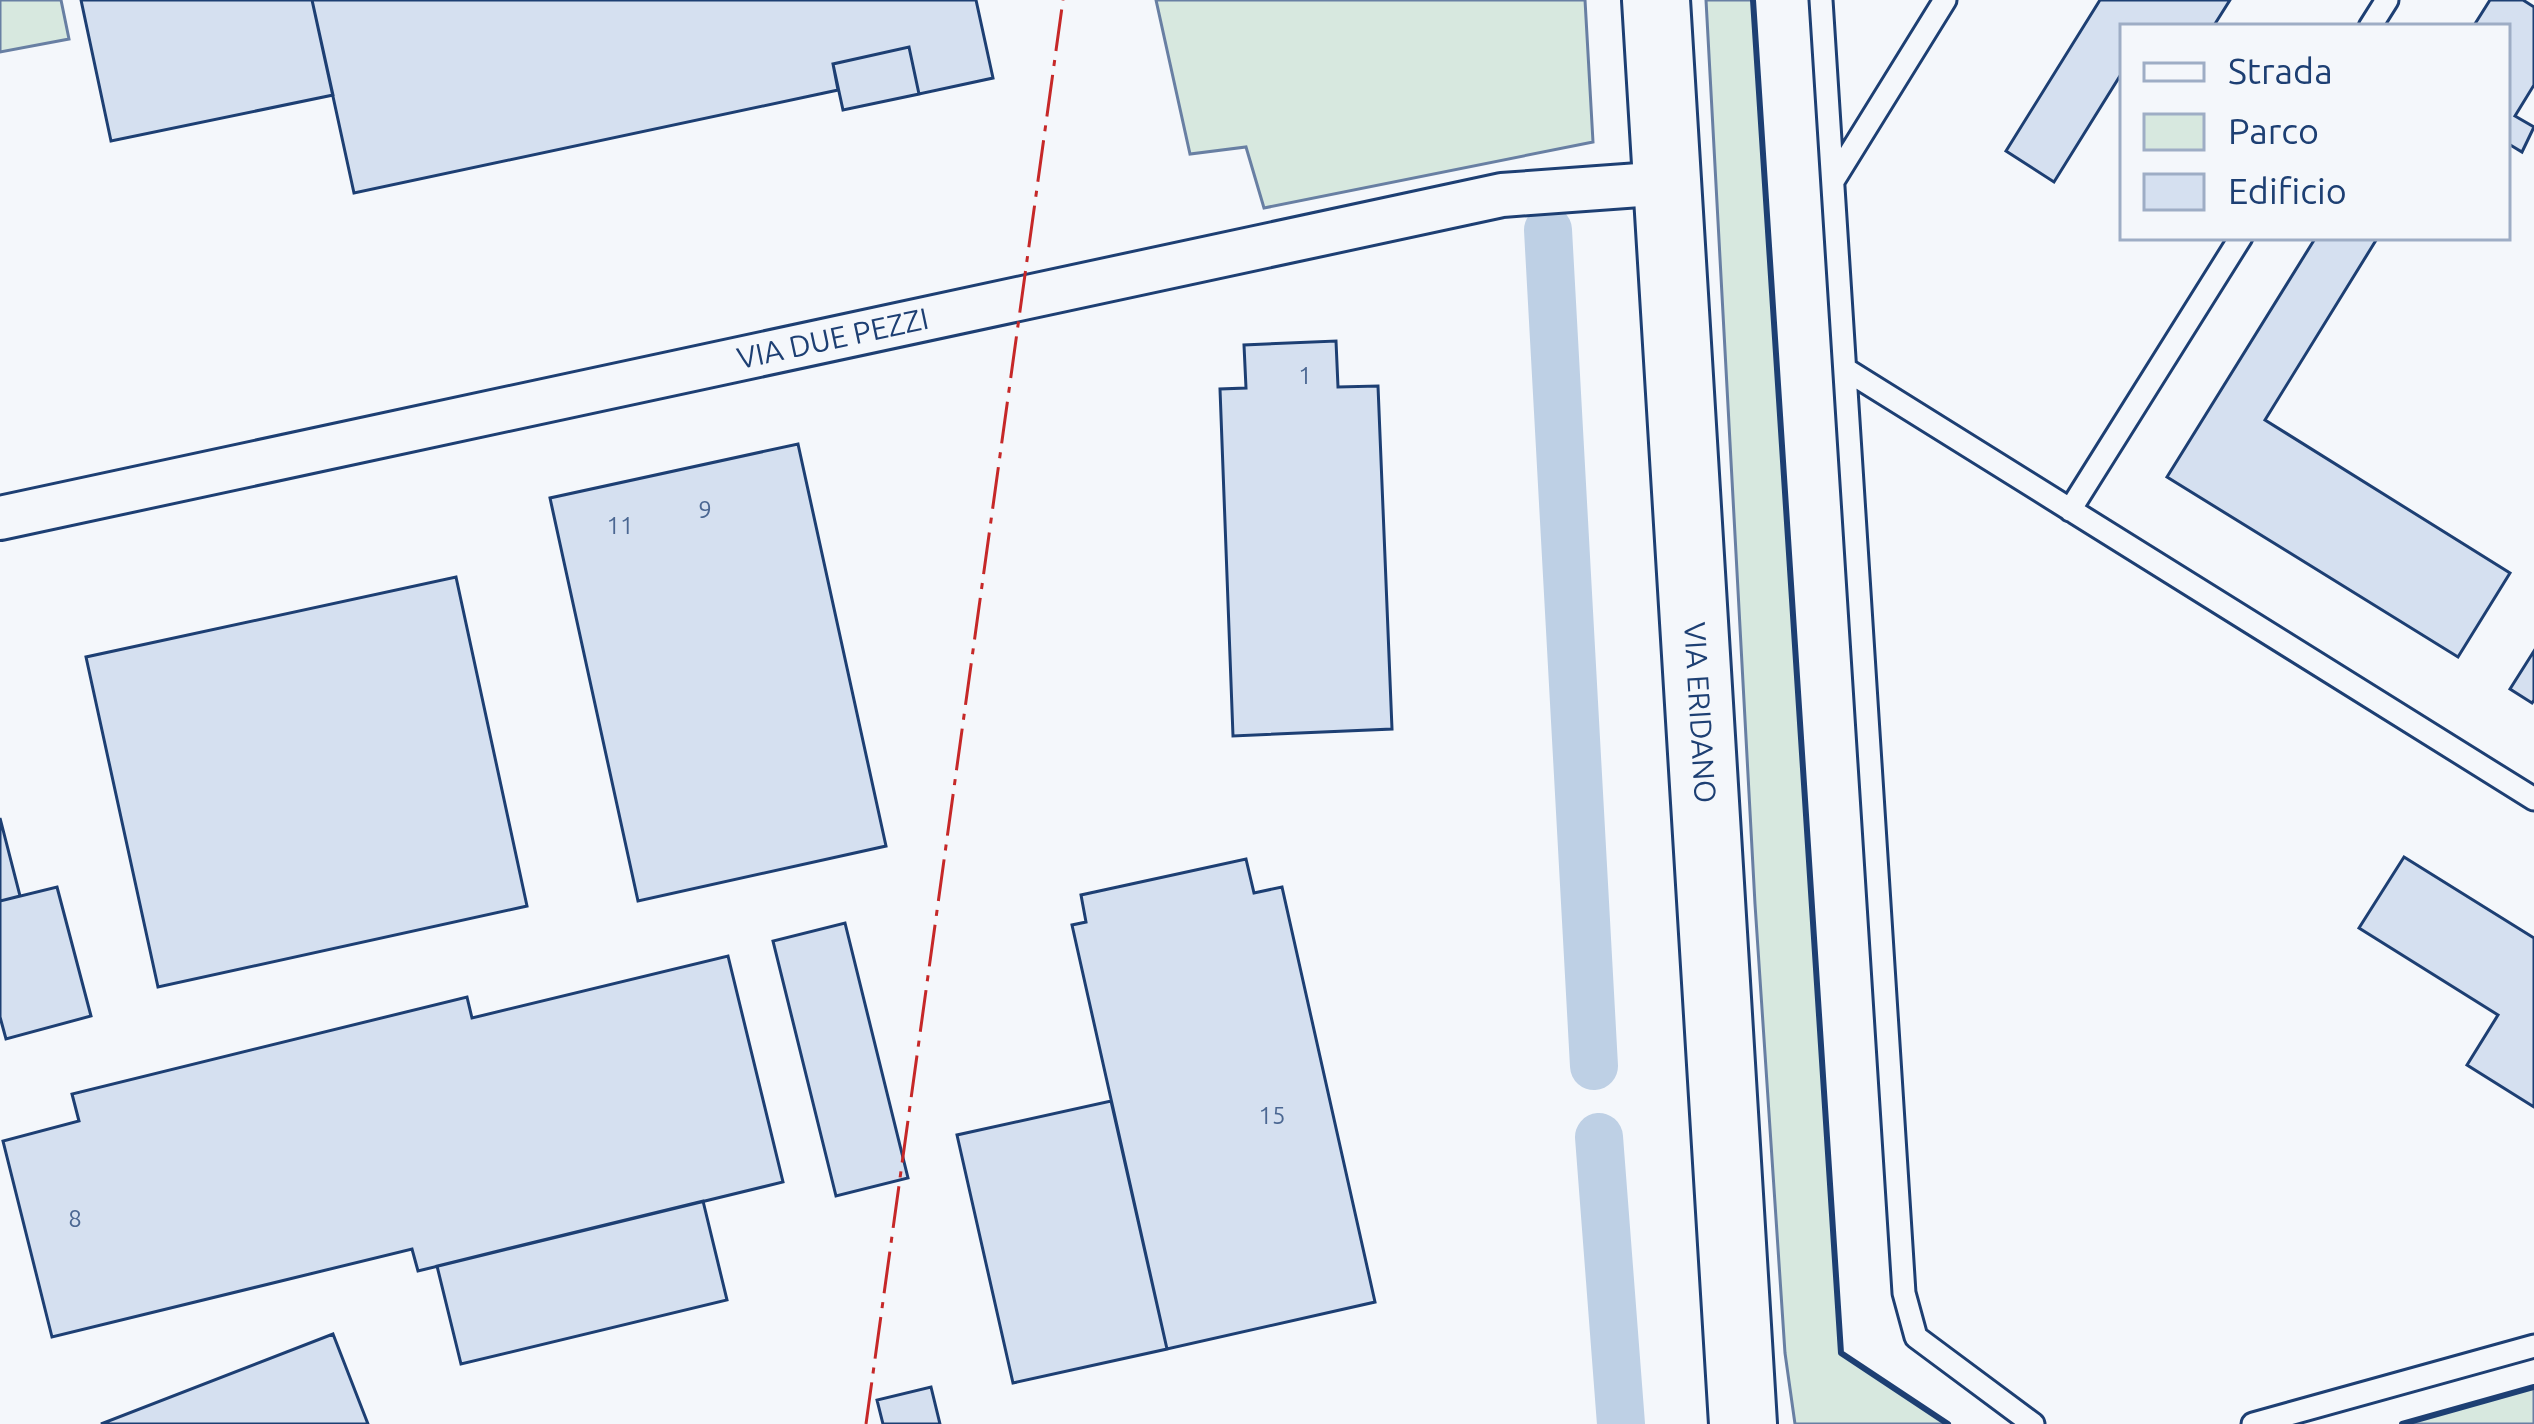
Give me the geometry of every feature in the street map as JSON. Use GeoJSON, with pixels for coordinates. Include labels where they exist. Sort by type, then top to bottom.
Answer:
{"type":"FeatureCollection","features":[{"type":"Feature","properties":{"kind":"main road","name":"VIA ERIDANO"},"geometry":{"type":"LineString","coordinates":[[1656,0],[1640,185],[1744,1424]]}},
{"type":"Feature","properties":{"kind":"street","name":"VIA DUE PEZZI"},"geometry":{"type":"LineString","coordinates":[[0,518],[1502,195],[1640,185]]}},
{"type":"Feature","properties":{"kind":"lane"},"geometry":{"type":"LineString","coordinates":[[1821,0],[1904,1293],[1916,1336],[2033,1424]]}},
{"type":"Feature","properties":{"kind":"lane"},"geometry":{"type":"LineString","coordinates":[[1833,182],[1945,0]]}},
{"type":"Feature","properties":{"kind":"lane"},"geometry":{"type":"LineString","coordinates":[[2070,510],[2239,240]]}},
{"type":"Feature","properties":{"kind":"lane"},"geometry":{"type":"LineString","coordinates":[[1845,369],[2534,799]]}},
{"type":"Feature","properties":{"kind":"lane"},"geometry":{"type":"LineString","coordinates":[[2252,1424],[2534,1346]]}},
{"type":"Feature","properties":{"kind":"green space"},"geometry":{"type":"Polygon","coordinates":[[[0,0],[61,0],[69,39],[0,52],[0,0]]]}},
{"type":"Feature","properties":{"kind":"green space"},"geometry":{"type":"Polygon","coordinates":[[[1156,0],[1585,0],[1593,142],[1264,208],[1246,147],[1190,154],[1156,0]]]}},
{"type":"Feature","properties":{"kind":"green space"},"geometry":{"type":"Polygon","coordinates":[[[1706,0],[1753,0],[1841,1353],[1948,1424],[1795,1424],[1785,1353],[1755,904],[1706,0]]]}},
{"type":"Feature","properties":{"kind":"green space"},"geometry":{"type":"Polygon","coordinates":[[[2534,1387],[2534,1424],[2402,1424],[2534,1387]]]}},
{"type":"Feature","properties":{"kind":"building"},"geometry":{"type":"Polygon","coordinates":[[[81,0],[312,0],[333,95],[111,141],[81,0]]]}},
{"type":"Feature","properties":{"kind":"building"},"geometry":{"type":"Polygon","coordinates":[[[312,0],[976,0],[993,78],[919,94],[909,47],[833,64],[838,90],[354,193],[312,0]]]}},
{"type":"Feature","properties":{"kind":"building"},"geometry":{"type":"Polygon","coordinates":[[[2100,0],[2230,0],[2215,24],[2120,24],[2120,76],[2054,182],[2006,151],[2100,0]]]}},
{"type":"Feature","properties":{"kind":"building"},"geometry":{"type":"Polygon","coordinates":[[[2490,0],[2523,0],[2534,7],[2534,85],[2515,116],[2534,127],[2522,152],[2510,145],[2510,24],[2475,24],[2490,0]]]}},
{"type":"Feature","properties":{"kind":"building"},"geometry":{"type":"Polygon","coordinates":[[[909,47],[919,94],[843,110],[833,64],[909,47]]]}},
{"type":"Feature","properties":{"kind":"building"},"geometry":{"type":"Polygon","coordinates":[[[2314,240],[2376,240],[2265,420],[2510,573],[2458,657],[2167,477],[2314,240]]]}},
{"type":"Feature","properties":{"kind":"building"},"geometry":{"type":"Polygon","coordinates":[[[1336,341],[1338,387],[1378,386],[1392,729],[1233,736],[1220,389],[1246,388],[1244,345],[1336,341]]]}},
{"type":"Feature","properties":{"kind":"building"},"geometry":{"type":"Polygon","coordinates":[[[798,444],[886,846],[638,901],[550,498],[798,444]]]}},
{"type":"Feature","properties":{"kind":"building"},"geometry":{"type":"Polygon","coordinates":[[[456,577],[527,906],[158,987],[86,657],[456,577]]]}},
{"type":"Feature","properties":{"kind":"building"},"geometry":{"type":"Polygon","coordinates":[[[2534,651],[2534,700],[2532,703],[2510,689],[2534,651]]]}},
{"type":"Feature","properties":{"kind":"building"},"geometry":{"type":"Polygon","coordinates":[[[0,818],[20,896],[0,901],[0,818]]]}},
{"type":"Feature","properties":{"kind":"building"},"geometry":{"type":"Polygon","coordinates":[[[2404,857],[2534,938],[2534,1107],[2467,1065],[2498,1015],[2359,928],[2404,857]]]}},
{"type":"Feature","properties":{"kind":"building"},"geometry":{"type":"Polygon","coordinates":[[[1246,859],[1254,893],[1282,887],[1375,1302],[1167,1349],[1072,925],[1086,922],[1081,895],[1246,859]]]}},
{"type":"Feature","properties":{"kind":"building"},"geometry":{"type":"Polygon","coordinates":[[[57,887],[91,1016],[6,1039],[0,1017],[0,901],[57,887]]]}},
{"type":"Feature","properties":{"kind":"building"},"geometry":{"type":"Polygon","coordinates":[[[845,923],[908,1178],[836,1196],[773,941],[845,923]]]}},
{"type":"Feature","properties":{"kind":"building"},"geometry":{"type":"Polygon","coordinates":[[[728,956],[783,1182],[418,1271],[412,1249],[52,1337],[3,1141],[79,1121],[72,1094],[467,997],[472,1018],[728,956]]]}},
{"type":"Feature","properties":{"kind":"building"},"geometry":{"type":"Polygon","coordinates":[[[1111,1101],[1167,1349],[1013,1383],[957,1135],[1111,1101]]]}},
{"type":"Feature","properties":{"kind":"building"},"geometry":{"type":"Polygon","coordinates":[[[703,1201],[727,1300],[461,1364],[437,1266],[703,1201]]]}},
{"type":"Feature","properties":{"kind":"building"},"geometry":{"type":"Polygon","coordinates":[[[333,1334],[368,1424],[101,1424],[333,1334]]]}},
{"type":"Feature","properties":{"kind":"building"},"geometry":{"type":"Polygon","coordinates":[[[931,1387],[940,1424],[883,1424],[877,1400],[931,1387]]]}},
{"type":"Feature","properties":{"kind":"waterway"},"geometry":{"type":"LineString","coordinates":[[1548,230],[1594,1066]]}},
{"type":"Feature","properties":{"kind":"waterway"},"geometry":{"type":"LineString","coordinates":[[1599,1137],[1621,1424]]}},
{"type":"Feature","properties":{"kind":"wall"},"geometry":{"type":"LineString","coordinates":[[1753,0],[1841,1353],[1948,1424]]}},
{"type":"Feature","properties":{"kind":"wall"},"geometry":{"type":"LineString","coordinates":[[2402,1424],[2534,1387]]}},
{"type":"Feature","properties":{"kind":"power"},"geometry":{"type":"LineString","coordinates":[[866,1424],[1063,0]]}}]}
